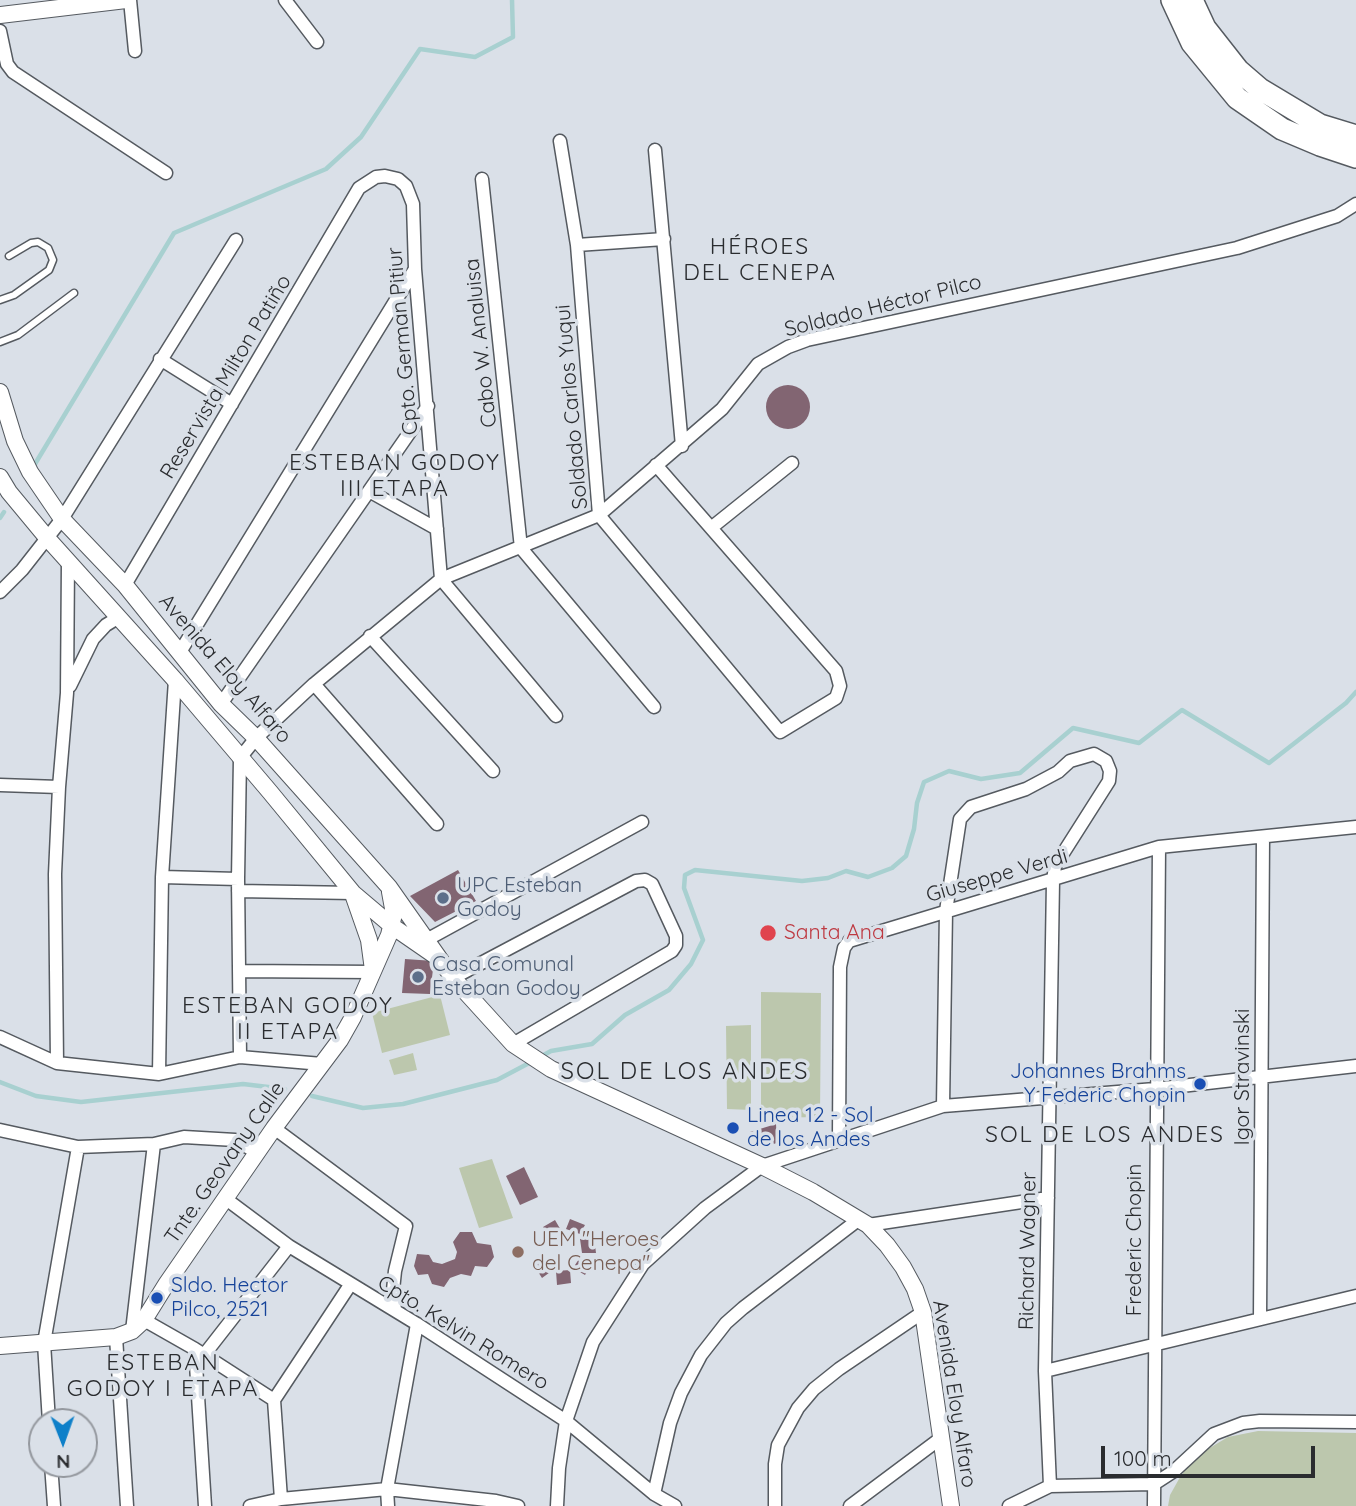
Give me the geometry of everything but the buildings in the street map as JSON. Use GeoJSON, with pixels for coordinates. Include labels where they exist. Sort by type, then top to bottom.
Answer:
{"type":"FeatureCollection","features":[{"type":"Feature","properties":{"kind":"highway"},"geometry":{"type":"LineString","coordinates":[[1172,0],[1192,43],[1237,98],[1282,129],[1356,157]]}},
{"type":"Feature","properties":{"kind":"highway"},"geometry":{"type":"LineString","coordinates":[[1192,0],[1205,28],[1238,70],[1260,89],[1320,125],[1356,135]]}},
{"type":"Feature","properties":{"kind":"street"},"geometry":{"type":"LineString","coordinates":[[0,15],[128,0],[135,51]]}},
{"type":"Feature","properties":{"kind":"street"},"geometry":{"type":"LineString","coordinates":[[285,0],[317,42]]}},
{"type":"Feature","properties":{"kind":"street"},"geometry":{"type":"LineString","coordinates":[[0,31],[7,64],[12,72],[166,173]]}},
{"type":"Feature","properties":{"kind":"street","name":"Soldado Carlos Yuqui"},"geometry":{"type":"LineString","coordinates":[[560,141],[577,245],[599,515],[780,732],[836,698],[840,686],[836,671],[711,528]]}},
{"type":"Feature","properties":{"kind":"street"},"geometry":{"type":"LineString","coordinates":[[655,150],[682,446]]}},
{"type":"Feature","properties":{"kind":"street","name":"Cpto. German Pitiur"},"geometry":{"type":"LineString","coordinates":[[359,188],[376,177],[385,176],[406,186],[413,204],[415,269],[441,579]]}},
{"type":"Feature","properties":{"kind":"street","name":"Cabo W. Analuisa"},"geometry":{"type":"LineString","coordinates":[[482,178],[521,548]]}},
{"type":"Feature","properties":{"kind":"street","name":"Reservista Milton Patiño"},"geometry":{"type":"LineString","coordinates":[[125,585],[359,188]]}},
{"type":"Feature","properties":{"kind":"street","name":"Soldado Héctor Pilco"},"geometry":{"type":"LineString","coordinates":[[240,758],[256,738],[314,684],[441,579],[599,515],[682,446],[722,409],[758,364],[774,354],[807,340],[1237,248],[1337,216],[1356,204]]}},
{"type":"Feature","properties":{"kind":"street"},"geometry":{"type":"LineString","coordinates":[[577,245],[664,239]]}},
{"type":"Feature","properties":{"kind":"street"},"geometry":{"type":"LineString","coordinates":[[0,593],[62,519],[236,240]]}},
{"type":"Feature","properties":{"kind":"street"},"geometry":{"type":"LineString","coordinates":[[180,652],[415,269]]}},
{"type":"Feature","properties":{"kind":"street"},"geometry":{"type":"LineString","coordinates":[[160,359],[232,404]]}},
{"type":"Feature","properties":{"kind":"street","name":"Avenida Eloy Alfaro"},"geometry":{"type":"LineString","coordinates":[[0,392],[20,452],[30,472],[62,519],[125,585],[221,704],[256,738],[389,887],[423,942],[518,1047],[551,1069],[813,1192],[863,1222],[903,1268],[915,1289],[923,1312],[951,1506]]}},
{"type":"Feature","properties":{"kind":"street"},"geometry":{"type":"LineString","coordinates":[[221,704],[428,406]]}},
{"type":"Feature","properties":{"kind":"street"},"geometry":{"type":"LineString","coordinates":[[656,465],[711,528],[792,463]]}},
{"type":"Feature","properties":{"kind":"street","name":"Avenida Eloy Alfaro"},"geometry":{"type":"LineString","coordinates":[[0,477],[9,492],[48,538],[175,680],[353,893],[392,926],[423,942]]}},
{"type":"Feature","properties":{"kind":"street"},"geometry":{"type":"LineString","coordinates":[[369,491],[437,529]]}},
{"type":"Feature","properties":{"kind":"street"},"geometry":{"type":"LineString","coordinates":[[521,548],[654,708]]}},
{"type":"Feature","properties":{"kind":"street"},"geometry":{"type":"LineString","coordinates":[[57,1063],[55,874],[67,693],[68,560]]}},
{"type":"Feature","properties":{"kind":"street"},"geometry":{"type":"LineString","coordinates":[[441,579],[556,716]]}},
{"type":"Feature","properties":{"kind":"street"},"geometry":{"type":"LineString","coordinates":[[67,693],[93,639],[106,625],[119,617]]}},
{"type":"Feature","properties":{"kind":"street"},"geometry":{"type":"LineString","coordinates":[[370,636],[493,771]]}},
{"type":"Feature","properties":{"kind":"street"},"geometry":{"type":"LineString","coordinates":[[159,1074],[162,877],[175,680]]}},
{"type":"Feature","properties":{"kind":"street"},"geometry":{"type":"LineString","coordinates":[[314,684],[437,824]]}},
{"type":"Feature","properties":{"kind":"street","name":"Richard Wagner"},"geometry":{"type":"LineString","coordinates":[[946,911],[960,819],[971,807],[986,801],[1003,799],[1026,789],[1082,755],[1094,754],[1107,761],[1109,781],[1055,866],[1053,880],[1045,1371],[1050,1486]]}},
{"type":"Feature","properties":{"kind":"street"},"geometry":{"type":"LineString","coordinates":[[240,758],[240,1058]]}},
{"type":"Feature","properties":{"kind":"street"},"geometry":{"type":"LineString","coordinates":[[0,785],[59,787]]}},
{"type":"Feature","properties":{"kind":"street"},"geometry":{"type":"LineString","coordinates":[[423,942],[642,822]]}},
{"type":"Feature","properties":{"kind":"street","name":"Giuseppe Verdi"},"geometry":{"type":"LineString","coordinates":[[839,1139],[840,967],[844,948],[849,940],[1159,848],[1356,827]]}},
{"type":"Feature","properties":{"kind":"street","name":"Igor Stravinski"},"geometry":{"type":"LineString","coordinates":[[1260,1318],[1264,837]]}},
{"type":"Feature","properties":{"kind":"street","name":"Frederic Chopin"},"geometry":{"type":"LineString","coordinates":[[1154,1506],[1155,1089],[1159,848]]}},
{"type":"Feature","properties":{"kind":"street"},"geometry":{"type":"LineString","coordinates":[[162,877],[353,893],[369,940],[373,972],[239,971]]}},
{"type":"Feature","properties":{"kind":"street"},"geometry":{"type":"LineString","coordinates":[[453,978],[636,881],[645,880],[652,884],[676,936],[676,945],[672,951],[518,1047]]}},
{"type":"Feature","properties":{"kind":"street"},"geometry":{"type":"LineString","coordinates":[[389,887],[394,914],[392,926]]}},
{"type":"Feature","properties":{"kind":"street"},"geometry":{"type":"LineString","coordinates":[[943,1106],[946,911]]}},
{"type":"Feature","properties":{"kind":"street","name":"Tnte. Geovany Calle"},"geometry":{"type":"LineString","coordinates":[[138,1326],[274,1128],[347,1029],[392,926]]}},
{"type":"Feature","properties":{"kind":"street"},"geometry":{"type":"LineString","coordinates":[[0,1037],[57,1063],[159,1074],[240,1058],[322,1064]]}},
{"type":"Feature","properties":{"kind":"street"},"geometry":{"type":"LineString","coordinates":[[557,1506],[566,1422],[593,1342],[643,1264],[705,1208],[762,1166],[943,1106],[1155,1089],[1356,1066]]}},
{"type":"Feature","properties":{"kind":"street"},"geometry":{"type":"LineString","coordinates":[[274,1128],[406,1226],[393,1290],[395,1310]]}},
{"type":"Feature","properties":{"kind":"street"},"geometry":{"type":"LineString","coordinates":[[0,1130],[78,1147],[154,1144],[184,1137],[235,1140],[258,1153]]}},
{"type":"Feature","properties":{"kind":"street"},"geometry":{"type":"LineString","coordinates":[[138,1326],[154,1144]]}},
{"type":"Feature","properties":{"kind":"street"},"geometry":{"type":"LineString","coordinates":[[48,1408],[44,1343],[78,1147]]}},
{"type":"Feature","properties":{"kind":"street"},"geometry":{"type":"LineString","coordinates":[[654,1494],[670,1423],[681,1393],[707,1346],[743,1308],[863,1222],[1048,1198]]}},
{"type":"Feature","properties":{"kind":"street","name":"Cpto. Kelvin Romero"},"geometry":{"type":"LineString","coordinates":[[226,1199],[289,1246],[395,1310],[566,1422],[654,1494],[675,1506]]}},
{"type":"Feature","properties":{"kind":"street"},"geometry":{"type":"LineString","coordinates":[[205,1506],[200,1352],[289,1246]]}},
{"type":"Feature","properties":{"kind":"street"},"geometry":{"type":"LineString","coordinates":[[281,1499],[274,1400],[350,1285]]}},
{"type":"Feature","properties":{"kind":"street"},"geometry":{"type":"LineString","coordinates":[[1045,1371],[1356,1296]]}},
{"type":"Feature","properties":{"kind":"street"},"geometry":{"type":"LineString","coordinates":[[775,1506],[778,1445],[798,1408],[814,1389],[839,1369],[923,1312]]}},
{"type":"Feature","properties":{"kind":"street"},"geometry":{"type":"LineString","coordinates":[[387,1506],[387,1489],[417,1324]]}},
{"type":"Feature","properties":{"kind":"street"},"geometry":{"type":"LineString","coordinates":[[0,1346],[116,1337],[138,1326],[200,1352],[274,1400]]}},
{"type":"Feature","properties":{"kind":"street"},"geometry":{"type":"LineString","coordinates":[[116,1337],[127,1506]]}},
{"type":"Feature","properties":{"kind":"street"},"geometry":{"type":"LineString","coordinates":[[1009,1506],[1050,1486],[1154,1484],[1174,1471],[1214,1434],[1227,1428],[1260,1421],[1356,1422]]}},
{"type":"Feature","properties":{"kind":"street"},"geometry":{"type":"LineString","coordinates":[[850,1506],[941,1438]]}},
{"type":"Feature","properties":{"kind":"street"},"geometry":{"type":"LineString","coordinates":[[52,1478],[54,1506]]}},
{"type":"Feature","properties":{"kind":"street"},"geometry":{"type":"LineString","coordinates":[[250,1506],[281,1499],[387,1489],[518,1506]]}},
{"type":"Feature","properties":{"kind":"lane"},"geometry":{"type":"LineString","coordinates":[[0,300],[14,295],[49,270],[52,260],[48,248],[38,243],[31,243],[9,256]]}},
{"type":"Feature","properties":{"kind":"lane"},"geometry":{"type":"LineString","coordinates":[[0,342],[18,335],[75,293]]}},
{"type":"Feature","properties":{"kind":"green space"},"geometry":{"type":"Polygon","coordinates":[[[761,992],[821,993],[820,1117],[761,1118],[761,992]]]}},
{"type":"Feature","properties":{"kind":"green space"},"geometry":{"type":"Polygon","coordinates":[[[440,995],[450,1035],[382,1053],[372,1013],[440,995]]]}},
{"type":"Feature","properties":{"kind":"green space"},"geometry":{"type":"Polygon","coordinates":[[[751,1025],[751,1110],[727,1109],[726,1026],[751,1025]]]}},
{"type":"Feature","properties":{"kind":"green space"},"geometry":{"type":"Polygon","coordinates":[[[413,1053],[417,1070],[394,1075],[389,1060],[413,1053]]]}},
{"type":"Feature","properties":{"kind":"green space"},"geometry":{"type":"Polygon","coordinates":[[[492,1159],[513,1218],[479,1228],[459,1168],[492,1159]]]}},
{"type":"Feature","properties":{"kind":"green space"},"geometry":{"type":"Polygon","coordinates":[[[1258,1431],[1356,1433],[1356,1506],[1168,1506],[1170,1495],[1179,1479],[1189,1464],[1203,1452],[1228,1437],[1258,1431]]]}},
{"type":"Feature","properties":{"kind":"waterway"},"geometry":{"type":"LineString","coordinates":[[35,464],[174,233],[326,169],[361,137],[420,49],[475,57],[513,37],[512,0]]}},
{"type":"Feature","properties":{"kind":"waterway"},"geometry":{"type":"LineString","coordinates":[[0,518],[4,512]]}},
{"type":"Feature","properties":{"kind":"waterway"},"geometry":{"type":"LineString","coordinates":[[540,1057],[551,1051],[592,1044],[625,1015],[669,990],[691,964],[703,940],[684,888],[685,875],[695,870],[802,881],[828,878],[846,871],[868,877],[892,868],[906,856],[924,782],[949,771],[981,779],[1020,773],[1073,728],[1139,743],[1182,710],[1269,763],[1346,703],[1356,692]]}},
{"type":"Feature","properties":{"kind":"waterway"},"geometry":{"type":"LineString","coordinates":[[312,1096],[363,1108],[403,1104],[497,1080],[533,1061]]}},
{"type":"Feature","properties":{"kind":"waterway"},"geometry":{"type":"LineString","coordinates":[[0,1082],[36,1096],[81,1102],[243,1084],[285,1089]]}},
{"type":"Feature","properties":{"kind":"place","name":"UPC Esteban Godoy"},"geometry":{"type":"Point","coordinates":[443,898]}},
{"type":"Feature","properties":{"kind":"place","name":"Santa Ana"},"geometry":{"type":"Point","coordinates":[768,933]}},
{"type":"Feature","properties":{"kind":"place","name":"Casa Comunal Esteban Godoy"},"geometry":{"type":"Point","coordinates":[418,977]}},
{"type":"Feature","properties":{"kind":"place","name":"Johannes Brahms Y Federic Chopin"},"geometry":{"type":"Point","coordinates":[1200,1084]}},
{"type":"Feature","properties":{"kind":"place","name":"Linea 12 - Sol de los Andes"},"geometry":{"type":"Point","coordinates":[733,1128]}},
{"type":"Feature","properties":{"kind":"place","name":"UEM \"Heroes del Cenepa\""},"geometry":{"type":"Point","coordinates":[518,1252]}},
{"type":"Feature","properties":{"kind":"place","name":"Sldo. Hector Pilco, 2521"},"geometry":{"type":"Point","coordinates":[157,1298]}},
{"type":"Feature","properties":{"kind":"district","name":"HÉROES DEL CENEPA"},"geometry":{"type":"Point","coordinates":[760,260]}},
{"type":"Feature","properties":{"kind":"district","name":"ESTEBAN GODOY III ETAPA"},"geometry":{"type":"Point","coordinates":[395,476]}},
{"type":"Feature","properties":{"kind":"district","name":"ESTEBAN GODOY II ETAPA"},"geometry":{"type":"Point","coordinates":[288,1019]}},
{"type":"Feature","properties":{"kind":"district","name":"SOL DE LOS ANDES"},"geometry":{"type":"Point","coordinates":[685,1072]}},
{"type":"Feature","properties":{"kind":"district","name":"SOL DE LOS ANDES"},"geometry":{"type":"Point","coordinates":[1105,1135]}},
{"type":"Feature","properties":{"kind":"district","name":"ESTEBAN GODOY I ETAPA"},"geometry":{"type":"Point","coordinates":[163,1376]}}]}
